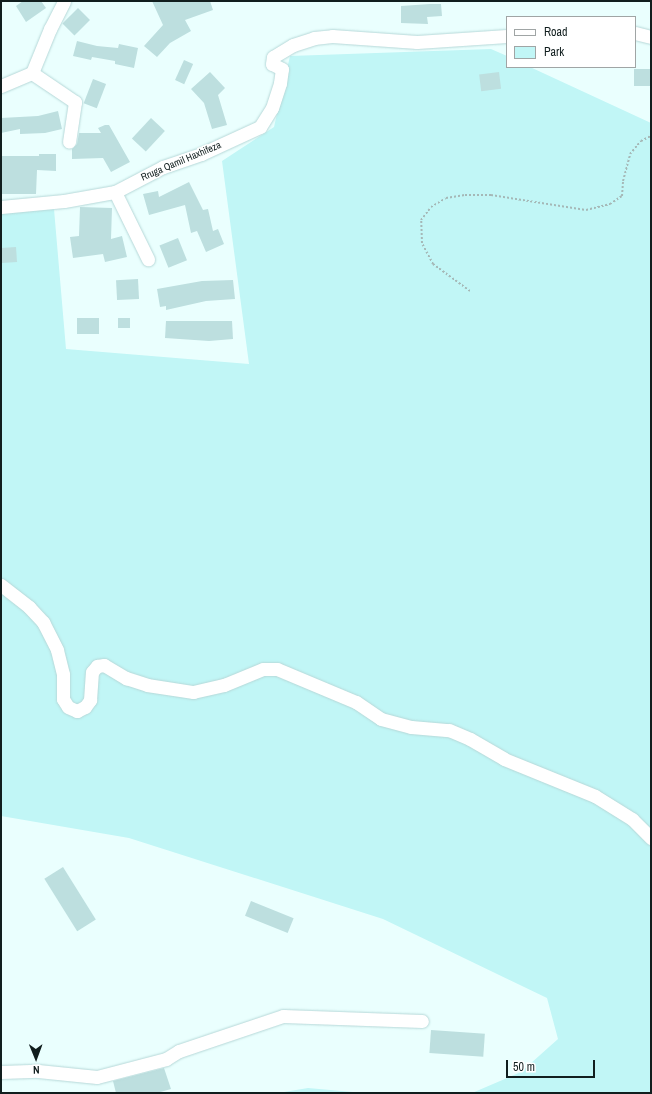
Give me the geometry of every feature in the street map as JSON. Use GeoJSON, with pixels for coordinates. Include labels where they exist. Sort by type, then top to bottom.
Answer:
{"type":"FeatureCollection","features":[{"type":"Feature","properties":{"kind":"street"},"geometry":{"type":"LineString","coordinates":[[1,86],[32,73],[50,29],[64,1]]}},
{"type":"Feature","properties":{"kind":"street"},"geometry":{"type":"LineString","coordinates":[[636,33],[651,37]]}},
{"type":"Feature","properties":{"kind":"street","name":"Rruga Qamil Haxhifeza"},"geometry":{"type":"LineString","coordinates":[[1,207],[64,201],[115,192],[150,173],[201,154],[260,127],[272,108],[280,83],[282,69],[272,64],[274,57],[293,45],[314,38],[332,36],[418,42],[506,36]]}},
{"type":"Feature","properties":{"kind":"street"},"geometry":{"type":"LineString","coordinates":[[32,73],[75,102],[70,142]]}},
{"type":"Feature","properties":{"kind":"street"},"geometry":{"type":"LineString","coordinates":[[115,192],[148,259]]}},
{"type":"Feature","properties":{"kind":"street"},"geometry":{"type":"LineString","coordinates":[[1,585],[29,607],[43,622],[57,650],[63,674],[63,698],[68,707],[77,711],[86,707],[90,700],[92,672],[97,666],[104,665],[126,678],[147,685],[193,692],[224,685],[257,670],[277,669],[356,702],[381,719],[411,727],[449,730],[470,739],[504,759],[595,796],[632,819],[651,838]]}},
{"type":"Feature","properties":{"kind":"street"},"geometry":{"type":"LineString","coordinates":[[1,1072],[38,1071],[97,1077],[166,1059],[179,1051],[284,1016],[422,1021]]}},
{"type":"Feature","properties":{"kind":"path"},"geometry":{"type":"LineString","coordinates":[[470,291],[432,264],[422,243],[421,220],[431,207],[446,198],[465,195],[491,195],[586,210],[610,204],[622,196],[622,181],[630,154],[641,141],[651,136]]}},
{"type":"Feature","properties":{"kind":"green space"},"geometry":{"type":"Polygon","coordinates":[[[491,49],[506,56],[506,68],[532,68],[651,123],[651,1093],[472,1093],[521,1072],[558,1039],[547,998],[383,919],[129,838],[1,816],[1,211],[54,209],[66,349],[249,364],[222,161],[274,127],[290,56],[491,49]]]}},
{"type":"Feature","properties":{"kind":"green space"},"geometry":{"type":"Polygon","coordinates":[[[308,1088],[364,1093],[278,1093],[308,1088]]]}},
{"type":"Feature","properties":{"kind":"building"},"geometry":{"type":"Polygon","coordinates":[[[23,1],[41,1],[46,8],[26,22],[16,6],[23,1]]]}},
{"type":"Feature","properties":{"kind":"building"},"geometry":{"type":"Polygon","coordinates":[[[152,1],[210,1],[213,10],[185,20],[191,31],[170,43],[157,57],[144,46],[163,25],[152,1]]]}},
{"type":"Feature","properties":{"kind":"building"},"geometry":{"type":"Polygon","coordinates":[[[441,4],[442,16],[427,17],[428,24],[401,23],[401,6],[441,4]]]}},
{"type":"Feature","properties":{"kind":"building"},"geometry":{"type":"Polygon","coordinates":[[[78,8],[90,20],[74,36],[62,24],[78,8]]]}},
{"type":"Feature","properties":{"kind":"building"},"geometry":{"type":"Polygon","coordinates":[[[77,41],[97,46],[118,48],[119,44],[138,48],[134,68],[115,64],[115,61],[92,57],[91,60],[73,56],[77,41]]]}},
{"type":"Feature","properties":{"kind":"building"},"geometry":{"type":"Polygon","coordinates":[[[184,60],[193,64],[184,84],[175,80],[184,60]]]}},
{"type":"Feature","properties":{"kind":"building"},"geometry":{"type":"Polygon","coordinates":[[[634,69],[651,69],[651,86],[634,86],[634,69]]]}},
{"type":"Feature","properties":{"kind":"building"},"geometry":{"type":"Polygon","coordinates":[[[210,72],[225,88],[218,95],[227,125],[212,129],[204,103],[191,89],[210,72]]]}},
{"type":"Feature","properties":{"kind":"building"},"geometry":{"type":"Polygon","coordinates":[[[499,72],[501,89],[481,91],[479,74],[499,72]]]}},
{"type":"Feature","properties":{"kind":"building"},"geometry":{"type":"Polygon","coordinates":[[[93,79],[106,84],[97,108],[84,103],[93,79]]]}},
{"type":"Feature","properties":{"kind":"building"},"geometry":{"type":"Polygon","coordinates":[[[58,111],[62,129],[45,133],[20,134],[20,129],[1,133],[1,118],[38,116],[58,111]]]}},
{"type":"Feature","properties":{"kind":"building"},"geometry":{"type":"Polygon","coordinates":[[[151,118],[165,131],[146,151],[132,138],[151,118]]]}},
{"type":"Feature","properties":{"kind":"building"},"geometry":{"type":"Polygon","coordinates":[[[109,125],[130,162],[111,172],[103,158],[72,159],[72,149],[77,144],[79,133],[101,133],[98,128],[109,125]]]}},
{"type":"Feature","properties":{"kind":"building"},"geometry":{"type":"Polygon","coordinates":[[[39,154],[56,154],[56,171],[37,170],[36,194],[1,194],[1,156],[39,156],[39,154]]]}},
{"type":"Feature","properties":{"kind":"building"},"geometry":{"type":"Polygon","coordinates":[[[189,182],[203,210],[208,209],[213,231],[218,229],[224,244],[206,252],[197,231],[191,233],[185,205],[149,215],[143,194],[158,191],[159,197],[189,182]]]}},
{"type":"Feature","properties":{"kind":"building"},"geometry":{"type":"Polygon","coordinates":[[[80,207],[112,208],[111,239],[122,236],[127,257],[105,262],[103,254],[73,258],[70,237],[79,236],[80,207]]]}},
{"type":"Feature","properties":{"kind":"building"},"geometry":{"type":"Polygon","coordinates":[[[178,238],[187,260],[168,268],[159,245],[178,238]]]}},
{"type":"Feature","properties":{"kind":"building"},"geometry":{"type":"Polygon","coordinates":[[[16,247],[17,262],[2,263],[1,248],[16,247]]]}},
{"type":"Feature","properties":{"kind":"building"},"geometry":{"type":"Polygon","coordinates":[[[138,279],[139,299],[117,300],[116,280],[138,279]]]}},
{"type":"Feature","properties":{"kind":"building"},"geometry":{"type":"Polygon","coordinates":[[[233,280],[235,299],[206,301],[166,310],[166,306],[160,307],[157,289],[202,281],[233,280]]]}},
{"type":"Feature","properties":{"kind":"building"},"geometry":{"type":"Polygon","coordinates":[[[77,318],[99,318],[99,334],[77,334],[77,318]]]}},
{"type":"Feature","properties":{"kind":"building"},"geometry":{"type":"Polygon","coordinates":[[[118,318],[130,318],[130,328],[118,328],[118,318]]]}},
{"type":"Feature","properties":{"kind":"building"},"geometry":{"type":"Polygon","coordinates":[[[166,321],[232,321],[233,339],[209,341],[165,338],[166,321]]]}},
{"type":"Feature","properties":{"kind":"building"},"geometry":{"type":"Polygon","coordinates":[[[63,867],[96,920],[77,931],[44,879],[63,867]]]}},
{"type":"Feature","properties":{"kind":"building"},"geometry":{"type":"Polygon","coordinates":[[[251,901],[294,918],[288,933],[245,916],[251,901]]]}},
{"type":"Feature","properties":{"kind":"building"},"geometry":{"type":"Polygon","coordinates":[[[431,1030],[485,1034],[483,1057],[429,1053],[431,1030]]]}},
{"type":"Feature","properties":{"kind":"building"},"geometry":{"type":"Polygon","coordinates":[[[164,1068],[171,1089],[157,1093],[116,1093],[113,1081],[164,1068]]]}}]}
